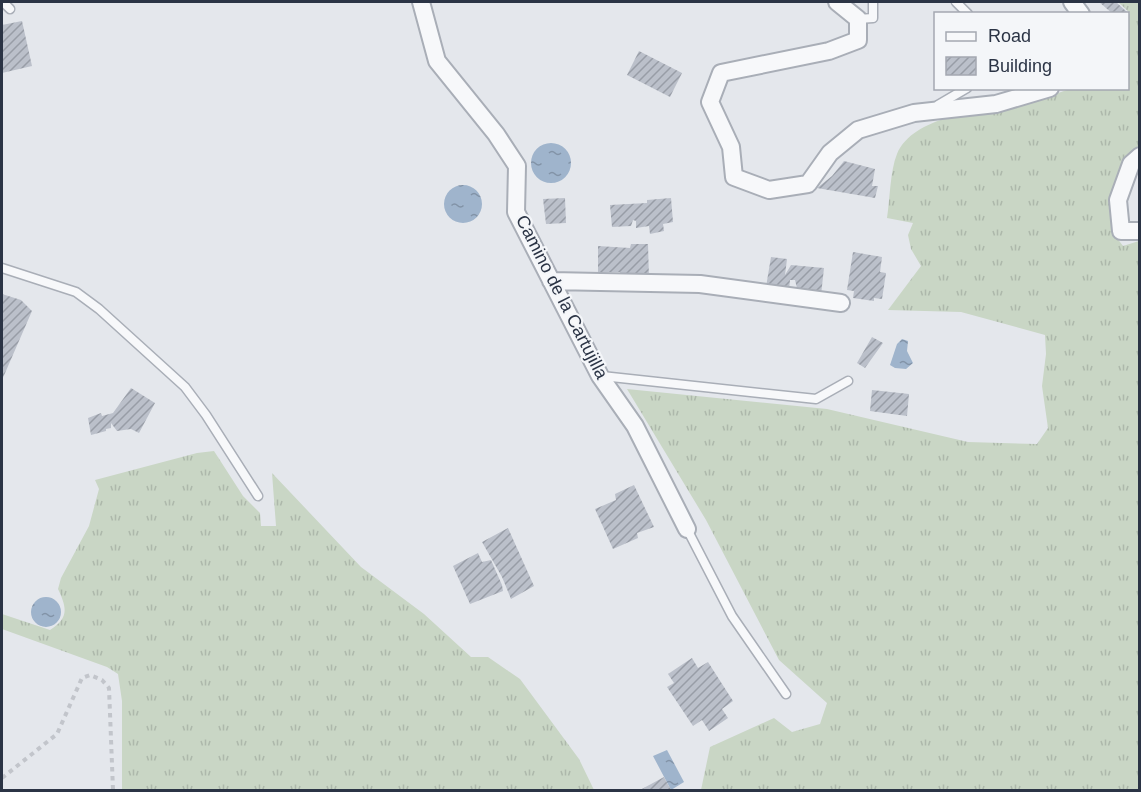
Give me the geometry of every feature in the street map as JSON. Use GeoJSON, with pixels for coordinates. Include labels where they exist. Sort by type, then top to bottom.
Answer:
{"type":"FeatureCollection","features":[{"type":"Feature","properties":{"kind":"street","name":"Camino de la Cartujilla"},"geometry":{"type":"LineString","coordinates":[[422,2],[437,61],[496,134],[517,166],[516,212],[600,376],[635,426],[687,529]]}},
{"type":"Feature","properties":{"kind":"street"},"geometry":{"type":"LineString","coordinates":[[837,2],[858,19],[858,40],[829,51],[721,73],[710,102],[731,147],[735,177],[769,190],[808,184],[830,153],[858,130],[914,113],[996,104],[1043,90]]}},
{"type":"Feature","properties":{"kind":"street"},"geometry":{"type":"LineString","coordinates":[[1140,156],[1131,164],[1118,200],[1121,231],[1140,231]]}},
{"type":"Feature","properties":{"kind":"street"},"geometry":{"type":"LineString","coordinates":[[551,281],[700,284],[841,303]]}},
{"type":"Feature","properties":{"kind":"lane"},"geometry":{"type":"LineString","coordinates":[[3,2],[10,9]]}},
{"type":"Feature","properties":{"kind":"lane"},"geometry":{"type":"LineString","coordinates":[[858,19],[873,18],[873,2]]}},
{"type":"Feature","properties":{"kind":"lane"},"geometry":{"type":"LineString","coordinates":[[914,113],[942,103],[964,90]]}},
{"type":"Feature","properties":{"kind":"lane"},"geometry":{"type":"LineString","coordinates":[[2,268],[76,292],[99,309],[185,387],[206,415],[258,496]]}},
{"type":"Feature","properties":{"kind":"lane"},"geometry":{"type":"LineString","coordinates":[[600,376],[816,399],[848,381]]}},
{"type":"Feature","properties":{"kind":"lane"},"geometry":{"type":"LineString","coordinates":[[687,529],[732,616],[786,694]]}},
{"type":"Feature","properties":{"kind":"path"},"geometry":{"type":"LineString","coordinates":[[2,778],[57,734],[82,678],[90,675],[102,680],[109,688],[112,790]]}},
{"type":"Feature","properties":{"kind":"green space"},"geometry":{"type":"Polygon","coordinates":[[[1118,2],[1139,2],[1139,147],[1126,159],[1112,196],[1111,230],[1123,246],[1139,241],[1139,790],[701,790],[710,747],[774,718],[792,732],[820,724],[827,703],[779,660],[706,520],[627,389],[827,409],[968,442],[1037,444],[1048,428],[1042,386],[1046,354],[1045,335],[961,312],[888,310],[921,266],[911,249],[908,235],[913,223],[887,218],[893,168],[897,154],[907,140],[921,129],[938,121],[978,111],[1033,102],[1068,90],[1129,90],[1129,12],[1118,2]]]}},
{"type":"Feature","properties":{"kind":"green space"},"geometry":{"type":"Polygon","coordinates":[[[214,451],[243,496],[260,513],[261,526],[276,526],[272,473],[361,567],[424,614],[471,657],[488,657],[520,679],[579,759],[594,790],[122,790],[122,701],[118,674],[107,667],[2,629],[2,614],[50,630],[61,621],[65,612],[58,589],[61,578],[89,526],[99,489],[95,480],[197,453],[214,451]]]}},
{"type":"Feature","properties":{"kind":"water"},"geometry":{"type":"Polygon","coordinates":[[[551,143],[565,149],[571,163],[565,177],[551,183],[537,177],[531,163],[537,149],[551,143]]]}},
{"type":"Feature","properties":{"kind":"water"},"geometry":{"type":"Polygon","coordinates":[[[463,185],[476,191],[482,204],[476,217],[463,223],[450,217],[444,204],[450,191],[463,185]]]}},
{"type":"Feature","properties":{"kind":"water"},"geometry":{"type":"Polygon","coordinates":[[[902,339],[908,341],[907,351],[913,363],[906,369],[890,365],[897,344],[902,339]]]}},
{"type":"Feature","properties":{"kind":"water"},"geometry":{"type":"Polygon","coordinates":[[[46,597],[57,601],[61,612],[57,623],[46,627],[35,623],[31,612],[35,601],[46,597]]]}},
{"type":"Feature","properties":{"kind":"water"},"geometry":{"type":"Polygon","coordinates":[[[667,750],[684,782],[671,790],[653,756],[667,750]]]}},
{"type":"Feature","properties":{"kind":"building"},"geometry":{"type":"Polygon","coordinates":[[[1099,2],[1116,2],[1127,12],[1111,12],[1099,2]]]}},
{"type":"Feature","properties":{"kind":"building"},"geometry":{"type":"Polygon","coordinates":[[[22,21],[32,66],[2,73],[2,25],[22,21]]]}},
{"type":"Feature","properties":{"kind":"building"},"geometry":{"type":"Polygon","coordinates":[[[639,51],[682,73],[670,97],[627,75],[639,51]]]}},
{"type":"Feature","properties":{"kind":"building"},"geometry":{"type":"Polygon","coordinates":[[[844,161],[875,169],[872,186],[878,186],[875,198],[817,188],[832,176],[844,161]]]}},
{"type":"Feature","properties":{"kind":"building"},"geometry":{"type":"Polygon","coordinates":[[[565,198],[566,223],[546,224],[543,199],[565,198]]]}},
{"type":"Feature","properties":{"kind":"building"},"geometry":{"type":"Polygon","coordinates":[[[671,198],[673,222],[663,224],[664,231],[650,234],[649,226],[636,228],[636,221],[633,220],[631,226],[612,227],[610,205],[647,203],[647,200],[671,198]]]}},
{"type":"Feature","properties":{"kind":"building"},"geometry":{"type":"Polygon","coordinates":[[[631,244],[648,244],[649,278],[621,277],[620,272],[598,272],[598,246],[630,248],[631,244]]]}},
{"type":"Feature","properties":{"kind":"building"},"geometry":{"type":"Polygon","coordinates":[[[853,252],[882,257],[880,272],[886,273],[882,299],[874,298],[874,301],[853,298],[854,291],[847,290],[853,252]]]}},
{"type":"Feature","properties":{"kind":"building"},"geometry":{"type":"Polygon","coordinates":[[[771,257],[787,259],[785,275],[791,265],[824,268],[821,295],[798,292],[795,280],[790,280],[789,290],[766,287],[771,257]]]}},
{"type":"Feature","properties":{"kind":"building"},"geometry":{"type":"Polygon","coordinates":[[[2,294],[21,300],[32,311],[2,380],[2,294]]]}},
{"type":"Feature","properties":{"kind":"building"},"geometry":{"type":"Polygon","coordinates":[[[872,337],[883,343],[865,368],[857,363],[872,337]]]}},
{"type":"Feature","properties":{"kind":"building"},"geometry":{"type":"Polygon","coordinates":[[[131,388],[155,403],[139,433],[131,429],[117,431],[111,423],[111,428],[106,431],[91,435],[88,418],[101,413],[102,416],[113,413],[131,388]]]}},
{"type":"Feature","properties":{"kind":"building"},"geometry":{"type":"Polygon","coordinates":[[[872,390],[909,394],[907,416],[870,411],[872,390]]]}},
{"type":"Feature","properties":{"kind":"building"},"geometry":{"type":"Polygon","coordinates":[[[634,485],[654,527],[637,533],[638,538],[613,549],[595,509],[616,500],[615,494],[634,485]]]}},
{"type":"Feature","properties":{"kind":"building"},"geometry":{"type":"Polygon","coordinates":[[[508,528],[534,586],[511,599],[502,577],[482,542],[508,528]]]}},
{"type":"Feature","properties":{"kind":"building"},"geometry":{"type":"Polygon","coordinates":[[[478,553],[482,562],[491,560],[503,591],[470,604],[453,566],[478,553]]]}},
{"type":"Feature","properties":{"kind":"building"},"geometry":{"type":"Polygon","coordinates":[[[692,658],[698,668],[708,662],[733,701],[722,709],[728,718],[709,731],[702,720],[693,726],[667,687],[674,683],[668,674],[692,658]]]}},
{"type":"Feature","properties":{"kind":"building"},"geometry":{"type":"Polygon","coordinates":[[[664,777],[671,790],[640,790],[664,777]]]}}]}
